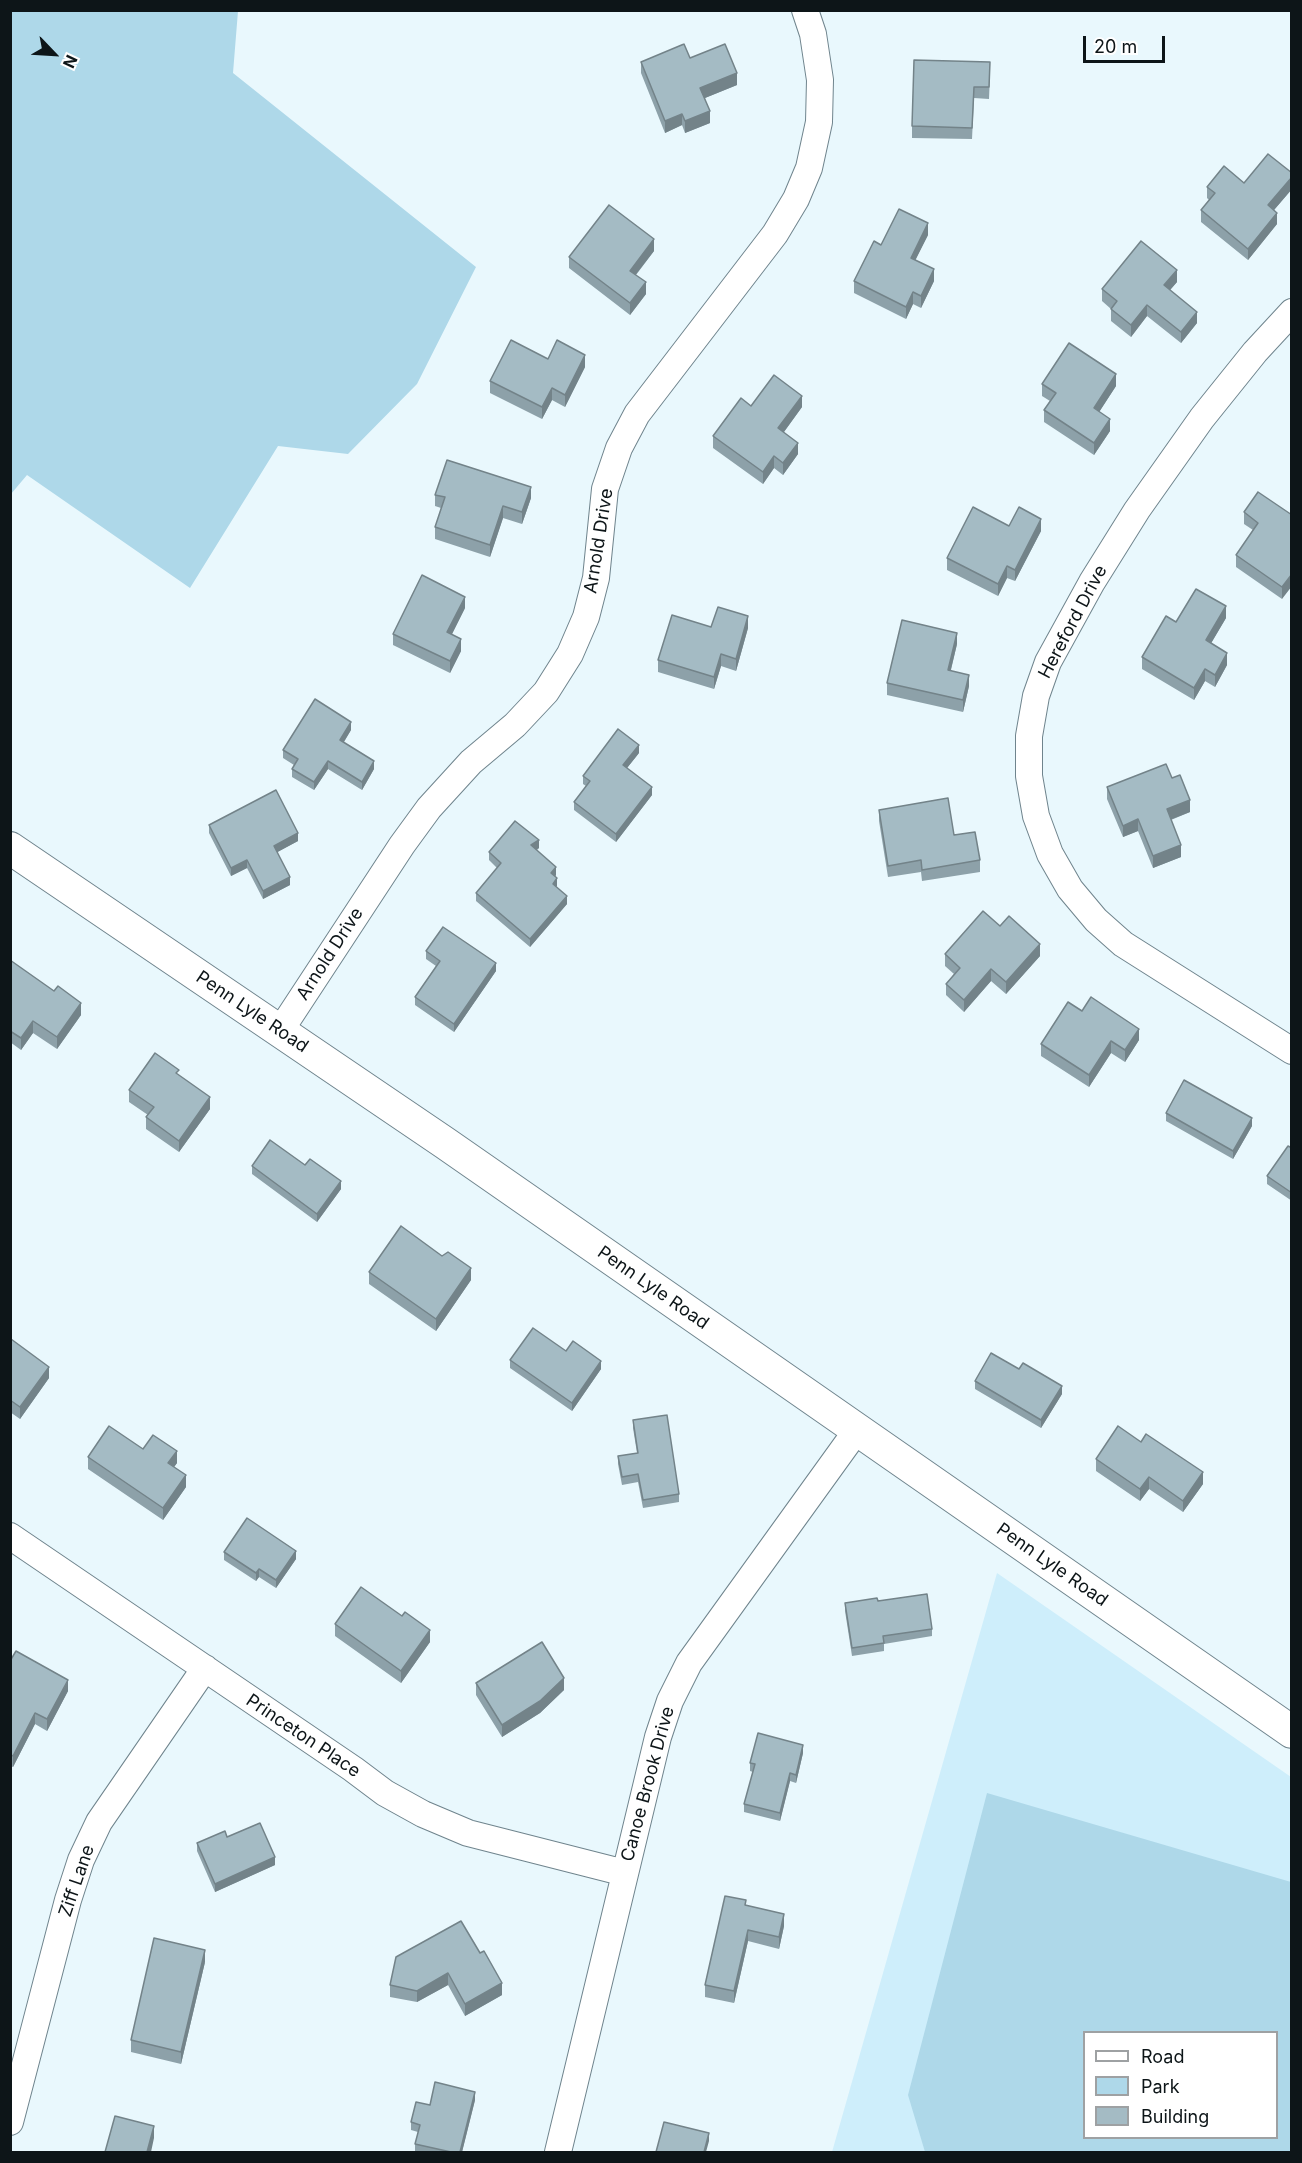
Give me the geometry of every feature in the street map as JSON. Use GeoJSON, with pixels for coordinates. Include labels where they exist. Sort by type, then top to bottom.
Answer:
{"type":"FeatureCollection","features":[{"type":"Feature","properties":{"kind":"street","name":"Arnold Drive"},"geometry":{"type":"LineString","coordinates":[[280,1031],[402,845],[429,808],[471,762],[515,725],[546,692],[570,654],[586,617],[596,578],[605,489],[619,448],[637,414],[775,234],[796,199],[809,168],[819,122],[820,80],[813,34],[805,10]]}},
{"type":"Feature","properties":{"kind":"street","name":"Hereford Drive"},"geometry":{"type":"LineString","coordinates":[[1292,312],[1255,352],[1202,418],[1137,510],[1092,582],[1048,662],[1036,696],[1029,736],[1029,776],[1036,816],[1050,854],[1070,889],[1096,920],[1124,944],[1292,1052]]}},
{"type":"Feature","properties":{"kind":"street","name":"Penn Lyle Road"},"geometry":{"type":"LineString","coordinates":[[10,848],[445,1143],[1292,1732]]}},
{"type":"Feature","properties":{"kind":"street","name":"Canoe Brook Drive"},"geometry":{"type":"LineString","coordinates":[[558,2152],[658,1737],[670,1701],[689,1663],[857,1430]]}},
{"type":"Feature","properties":{"kind":"street","name":"Princeton Place"},"geometry":{"type":"LineString","coordinates":[[10,1536],[385,1793],[423,1814],[468,1833],[625,1873]]}},
{"type":"Feature","properties":{"kind":"street","name":"Ziff Lane"},"geometry":{"type":"LineString","coordinates":[[10,2122],[68,1900],[81,1860],[99,1822],[205,1668]]}},
{"type":"Feature","properties":{"kind":"shaded area"},"geometry":{"type":"Polygon","coordinates":[[[997,1573],[1291,1777],[1291,2152],[832,2152],[997,1573]]]}},
{"type":"Feature","properties":{"kind":"green space"},"geometry":{"type":"Polygon","coordinates":[[[11,10],[238,11],[233,73],[476,267],[417,384],[348,454],[278,446],[190,588],[27,475],[11,494],[11,10]]]}},
{"type":"Feature","properties":{"kind":"green space"},"geometry":{"type":"Polygon","coordinates":[[[987,1793],[1291,1882],[1291,2152],[925,2152],[908,2095],[987,1793]]]}},
{"type":"Feature","properties":{"kind":"building"},"geometry":{"type":"Polygon","coordinates":[[[684,44],[690,58],[725,44],[737,73],[700,88],[710,111],[685,121],[682,114],[665,121],[641,62],[684,44]]]}},
{"type":"Feature","properties":{"kind":"building"},"geometry":{"type":"Polygon","coordinates":[[[914,60],[990,62],[989,87],[974,87],[972,128],[912,126],[914,60]]]}},
{"type":"Feature","properties":{"kind":"building"},"geometry":{"type":"Polygon","coordinates":[[[1268,154],[1292,173],[1292,177],[1268,205],[1277,213],[1248,249],[1201,210],[1215,193],[1207,187],[1224,166],[1244,183],[1268,154]]]}},
{"type":"Feature","properties":{"kind":"building"},"geometry":{"type":"Polygon","coordinates":[[[609,205],[654,239],[630,271],[646,282],[630,303],[569,257],[609,205]]]}},
{"type":"Feature","properties":{"kind":"building"},"geometry":{"type":"Polygon","coordinates":[[[899,209],[928,223],[911,258],[934,269],[921,296],[913,292],[906,307],[854,281],[874,241],[881,245],[899,209]]]}},
{"type":"Feature","properties":{"kind":"building"},"geometry":{"type":"Polygon","coordinates":[[[1141,241],[1177,270],[1164,285],[1197,312],[1181,332],[1147,305],[1131,325],[1111,309],[1117,301],[1102,289],[1141,241]]]}},
{"type":"Feature","properties":{"kind":"building"},"geometry":{"type":"Polygon","coordinates":[[[511,340],[548,359],[557,340],[585,355],[565,395],[552,388],[542,407],[490,381],[511,340]]]}},
{"type":"Feature","properties":{"kind":"building"},"geometry":{"type":"Polygon","coordinates":[[[1069,343],[1116,374],[1094,408],[1110,419],[1094,443],[1044,410],[1056,393],[1042,384],[1069,343]]]}},
{"type":"Feature","properties":{"kind":"building"},"geometry":{"type":"Polygon","coordinates":[[[774,375],[802,396],[778,428],[798,443],[783,463],[774,456],[763,472],[713,436],[741,398],[751,406],[774,375]]]}},
{"type":"Feature","properties":{"kind":"building"},"geometry":{"type":"Polygon","coordinates":[[[447,460],[531,487],[522,512],[503,506],[490,545],[435,527],[445,497],[435,495],[447,460]]]}},
{"type":"Feature","properties":{"kind":"building"},"geometry":{"type":"Polygon","coordinates":[[[1258,492],[1292,515],[1292,574],[1282,587],[1236,555],[1258,523],[1244,512],[1258,492]]]}},
{"type":"Feature","properties":{"kind":"building"},"geometry":{"type":"Polygon","coordinates":[[[973,507],[1009,526],[1019,507],[1041,519],[1015,570],[1007,566],[998,584],[947,558],[973,507]]]}},
{"type":"Feature","properties":{"kind":"building"},"geometry":{"type":"Polygon","coordinates":[[[422,575],[465,597],[447,632],[461,639],[450,661],[393,634],[422,575]]]}},
{"type":"Feature","properties":{"kind":"building"},"geometry":{"type":"Polygon","coordinates":[[[1196,589],[1226,606],[1206,640],[1227,653],[1215,675],[1205,669],[1194,688],[1142,657],[1166,616],[1176,622],[1196,589]]]}},
{"type":"Feature","properties":{"kind":"building"},"geometry":{"type":"Polygon","coordinates":[[[718,607],[748,616],[736,659],[721,654],[714,677],[658,660],[672,615],[711,627],[718,607]]]}},
{"type":"Feature","properties":{"kind":"building"},"geometry":{"type":"Polygon","coordinates":[[[902,620],[957,633],[948,670],[969,675],[963,700],[887,683],[902,620]]]}},
{"type":"Feature","properties":{"kind":"building"},"geometry":{"type":"Polygon","coordinates":[[[315,699],[351,722],[340,740],[374,761],[362,782],[328,761],[314,782],[292,769],[298,759],[283,750],[315,699]]]}},
{"type":"Feature","properties":{"kind":"building"},"geometry":{"type":"Polygon","coordinates":[[[618,729],[639,745],[623,765],[652,787],[616,834],[574,802],[590,781],[583,776],[618,729]]]}},
{"type":"Feature","properties":{"kind":"building"},"geometry":{"type":"Polygon","coordinates":[[[1166,764],[1172,778],[1180,775],[1190,800],[1167,809],[1181,845],[1153,856],[1138,819],[1123,826],[1107,787],[1166,764]]]}},
{"type":"Feature","properties":{"kind":"building"},"geometry":{"type":"Polygon","coordinates":[[[276,790],[298,833],[274,846],[290,877],[263,891],[247,860],[231,868],[209,825],[276,790]]]}},
{"type":"Feature","properties":{"kind":"building"},"geometry":{"type":"Polygon","coordinates":[[[948,798],[954,835],[975,832],[980,860],[922,870],[921,860],[888,866],[879,810],[948,798]]]}},
{"type":"Feature","properties":{"kind":"building"},"geometry":{"type":"Polygon","coordinates":[[[515,821],[539,840],[531,845],[556,867],[551,873],[557,878],[553,884],[567,896],[530,939],[476,893],[501,863],[489,852],[515,821]]]}},
{"type":"Feature","properties":{"kind":"building"},"geometry":{"type":"Polygon","coordinates":[[[983,911],[1000,926],[1009,916],[1040,944],[1006,982],[991,969],[964,1000],[946,984],[960,968],[945,954],[983,911]]]}},
{"type":"Feature","properties":{"kind":"building"},"geometry":{"type":"Polygon","coordinates":[[[443,927],[496,963],[454,1024],[415,997],[440,961],[426,951],[443,927]]]}},
{"type":"Feature","properties":{"kind":"building"},"geometry":{"type":"Polygon","coordinates":[[[10,960],[54,991],[58,986],[81,1003],[57,1037],[33,1021],[21,1038],[10,1031],[10,960]]]}},
{"type":"Feature","properties":{"kind":"building"},"geometry":{"type":"Polygon","coordinates":[[[1091,997],[1139,1029],[1125,1050],[1111,1041],[1089,1075],[1041,1044],[1068,1002],[1082,1011],[1091,997]]]}},
{"type":"Feature","properties":{"kind":"building"},"geometry":{"type":"Polygon","coordinates":[[[155,1053],[179,1070],[176,1073],[210,1097],[179,1141],[146,1117],[154,1107],[129,1090],[155,1053]]]}},
{"type":"Feature","properties":{"kind":"building"},"geometry":{"type":"Polygon","coordinates":[[[1184,1080],[1252,1118],[1233,1151],[1166,1113],[1184,1080]]]}},
{"type":"Feature","properties":{"kind":"building"},"geometry":{"type":"Polygon","coordinates":[[[270,1140],[305,1165],[310,1159],[341,1181],[317,1214],[252,1166],[270,1140]]]}},
{"type":"Feature","properties":{"kind":"building"},"geometry":{"type":"Polygon","coordinates":[[[1288,1146],[1292,1148],[1292,1193],[1267,1176],[1288,1146]]]}},
{"type":"Feature","properties":{"kind":"building"},"geometry":{"type":"Polygon","coordinates":[[[401,1226],[442,1256],[448,1252],[471,1268],[436,1319],[369,1272],[401,1226]]]}},
{"type":"Feature","properties":{"kind":"building"},"geometry":{"type":"Polygon","coordinates":[[[533,1328],[566,1351],[573,1341],[601,1361],[572,1403],[510,1360],[533,1328]]]}},
{"type":"Feature","properties":{"kind":"building"},"geometry":{"type":"Polygon","coordinates":[[[11,1339],[49,1367],[20,1407],[10,1400],[11,1339]]]}},
{"type":"Feature","properties":{"kind":"building"},"geometry":{"type":"Polygon","coordinates":[[[991,1353],[1019,1369],[1023,1363],[1062,1386],[1041,1420],[975,1381],[991,1353]]]}},
{"type":"Feature","properties":{"kind":"building"},"geometry":{"type":"Polygon","coordinates":[[[667,1415],[679,1494],[643,1500],[638,1474],[622,1477],[618,1456],[638,1453],[633,1420],[667,1415]]]}},
{"type":"Feature","properties":{"kind":"building"},"geometry":{"type":"Polygon","coordinates":[[[109,1426],[143,1449],[153,1435],[177,1451],[168,1463],[186,1475],[163,1508],[88,1457],[109,1426]]]}},
{"type":"Feature","properties":{"kind":"building"},"geometry":{"type":"Polygon","coordinates":[[[1118,1426],[1141,1442],[1146,1434],[1203,1472],[1183,1501],[1149,1477],[1140,1489],[1096,1459],[1118,1426]]]}},
{"type":"Feature","properties":{"kind":"building"},"geometry":{"type":"Polygon","coordinates":[[[247,1518],[296,1551],[276,1580],[259,1569],[256,1573],[224,1552],[247,1518]]]}},
{"type":"Feature","properties":{"kind":"building"},"geometry":{"type":"Polygon","coordinates":[[[361,1587],[402,1616],[405,1612],[430,1630],[401,1671],[335,1624],[361,1587]]]}},
{"type":"Feature","properties":{"kind":"building"},"geometry":{"type":"Polygon","coordinates":[[[927,1594],[932,1629],[883,1636],[884,1643],[852,1648],[845,1603],[927,1594]]]}},
{"type":"Feature","properties":{"kind":"building"},"geometry":{"type":"Polygon","coordinates":[[[542,1642],[564,1678],[540,1701],[502,1725],[476,1683],[542,1642]]]}},
{"type":"Feature","properties":{"kind":"building"},"geometry":{"type":"Polygon","coordinates":[[[16,1651],[68,1680],[47,1719],[35,1713],[13,1756],[10,1754],[10,1661],[16,1651]]]}},
{"type":"Feature","properties":{"kind":"building"},"geometry":{"type":"Polygon","coordinates":[[[758,1733],[803,1745],[796,1775],[790,1773],[780,1813],[744,1804],[755,1764],[750,1763],[758,1733]]]}},
{"type":"Feature","properties":{"kind":"building"},"geometry":{"type":"Polygon","coordinates":[[[260,1823],[275,1857],[215,1884],[197,1843],[225,1831],[227,1837],[260,1823]]]}},
{"type":"Feature","properties":{"kind":"building"},"geometry":{"type":"Polygon","coordinates":[[[725,1896],[746,1900],[745,1905],[784,1914],[779,1937],[748,1930],[734,1991],[705,1985],[725,1896]]]}},
{"type":"Feature","properties":{"kind":"building"},"geometry":{"type":"Polygon","coordinates":[[[461,1921],[480,1953],[484,1951],[502,1983],[465,2004],[448,1973],[417,1991],[390,1985],[396,1957],[461,1921]]]}},
{"type":"Feature","properties":{"kind":"building"},"geometry":{"type":"Polygon","coordinates":[[[154,1938],[205,1950],[181,2052],[131,2040],[154,1938]]]}},
{"type":"Feature","properties":{"kind":"building"},"geometry":{"type":"Polygon","coordinates":[[[435,2082],[475,2092],[460,2152],[415,2144],[420,2125],[411,2122],[416,2102],[430,2105],[435,2082]]]}},
{"type":"Feature","properties":{"kind":"building"},"geometry":{"type":"Polygon","coordinates":[[[115,2116],[154,2126],[147,2152],[105,2152],[115,2116]]]}},
{"type":"Feature","properties":{"kind":"building"},"geometry":{"type":"Polygon","coordinates":[[[664,2122],[709,2133],[704,2152],[656,2152],[664,2122]]]}}]}
